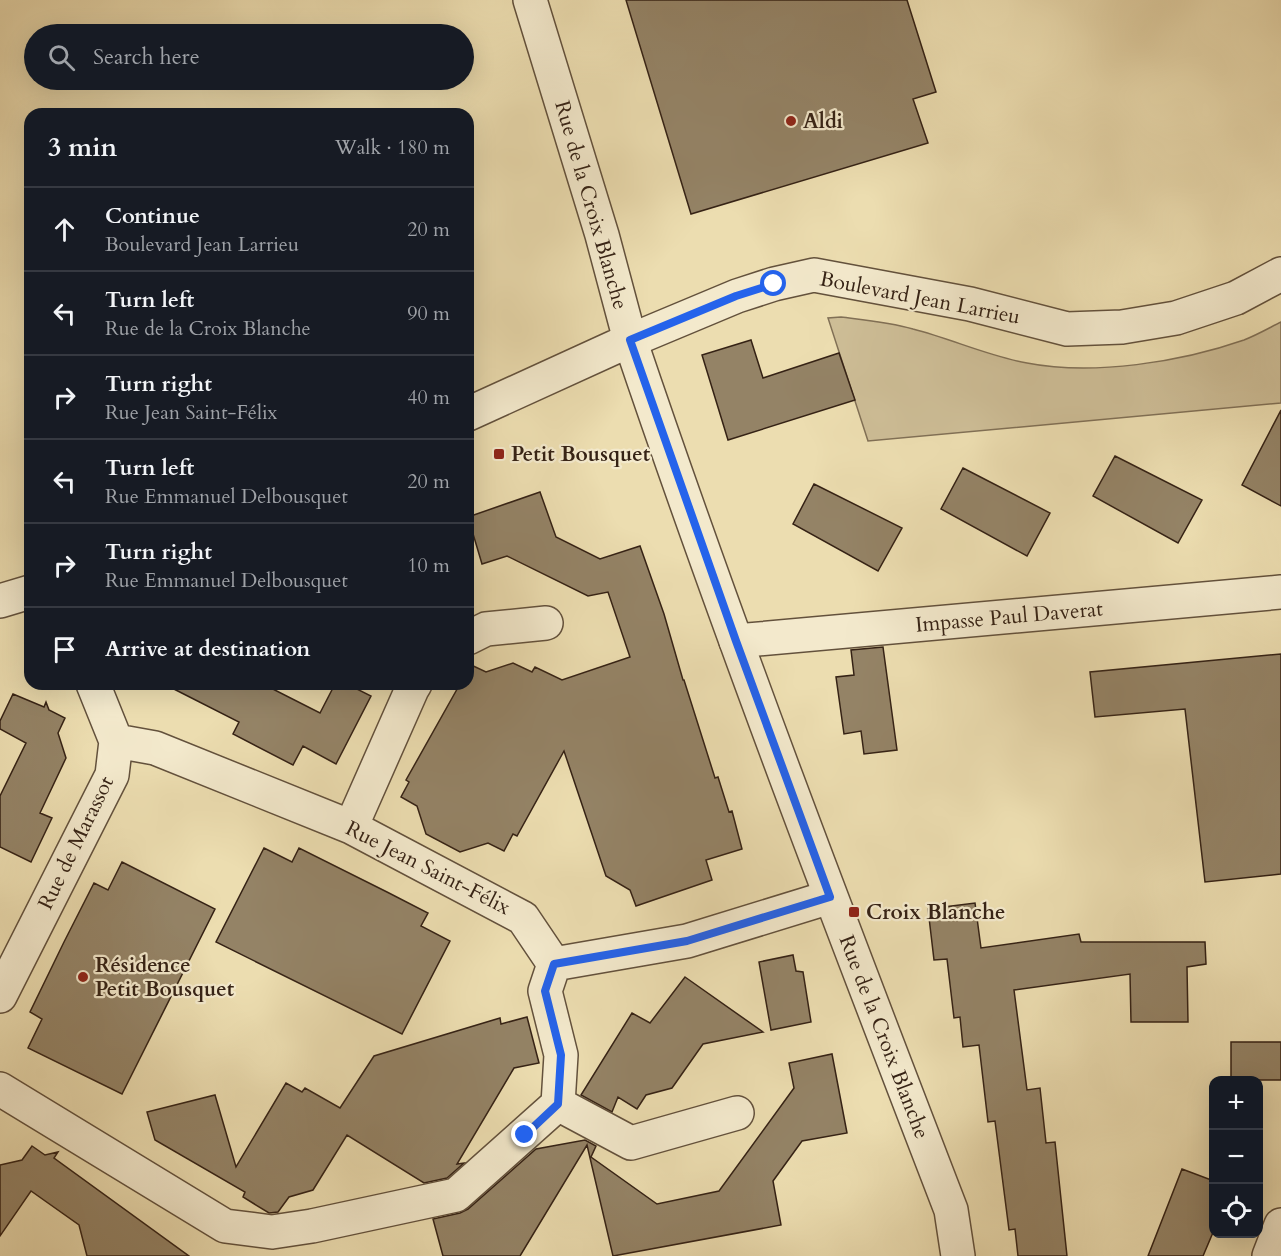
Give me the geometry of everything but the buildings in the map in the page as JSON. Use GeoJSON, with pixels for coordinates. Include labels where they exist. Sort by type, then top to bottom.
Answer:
{"type":"FeatureCollection","features":[{"type":"Feature","properties":{"kind":"street","name":"Rue de la Croix Blanche"},"geometry":{"type":"LineString","coordinates":[[530,0],[598,224],[630,340],[736,641],[830,897],[951,1210],[958,1256]]}},
{"type":"Feature","properties":{"kind":"street","name":"Boulevard Jean Larrieu"},"geometry":{"type":"LineString","coordinates":[[474,411],[630,340],[736,296],[814,275],[970,304],[1067,329],[1122,327],[1176,318],[1236,298],[1281,274]]}},
{"type":"Feature","properties":{"kind":"street","name":"Impasse Paul Daverat"},"geometry":{"type":"LineString","coordinates":[[736,641],[1281,592]]}},
{"type":"Feature","properties":{"kind":"street"},"geometry":{"type":"LineString","coordinates":[[0,601],[24,594]]}},
{"type":"Feature","properties":{"kind":"street"},"geometry":{"type":"LineString","coordinates":[[474,635],[486,629],[546,623]]}},
{"type":"Feature","properties":{"kind":"street","name":"Rue de Marassot"},"geometry":{"type":"LineString","coordinates":[[0,996],[112,775],[116,741],[95,690]]}},
{"type":"Feature","properties":{"kind":"street"},"geometry":{"type":"LineString","coordinates":[[351,827],[412,690]]}},
{"type":"Feature","properties":{"kind":"street","name":"Rue Jean Saint-Félix"},"geometry":{"type":"LineString","coordinates":[[116,741],[155,748],[351,827],[523,918],[554,964]]}},
{"type":"Feature","properties":{"kind":"street"},"geometry":{"type":"LineString","coordinates":[[0,1089],[225,1226],[272,1232],[312,1226],[456,1194],[558,1104],[561,1055],[545,991],[554,964],[687,941],[830,897]]}},
{"type":"Feature","properties":{"kind":"street"},"geometry":{"type":"LineString","coordinates":[[558,1104],[631,1143],[737,1113]]}},
{"type":"Feature","properties":{"kind":"street"},"geometry":{"type":"LineString","coordinates":[[1269,1256],[1281,1225]]}},
{"type":"Feature","properties":{"kind":"shaded area"},"geometry":{"type":"Polygon","coordinates":[[[841,317],[904,327],[1027,363],[1080,368],[1137,365],[1193,355],[1244,340],[1281,322],[1281,403],[868,441],[828,318],[841,317]]]}},
{"type":"Feature","properties":{"kind":"place","name":"Aldi"},"geometry":{"type":"Point","coordinates":[791,121]}},
{"type":"Feature","properties":{"kind":"place","name":"Petit Bousquet"},"geometry":{"type":"Point","coordinates":[499,454]}},
{"type":"Feature","properties":{"kind":"place","name":"Croix Blanche"},"geometry":{"type":"Point","coordinates":[854,912]}},
{"type":"Feature","properties":{"kind":"place","name":"Résidence Petit Bousquet"},"geometry":{"type":"Point","coordinates":[83,977]}},
{"type":"Feature","properties":{"kind":"route"},"geometry":{"type":"LineString","coordinates":[[525,1135],[558,1104],[561,1055],[545,991],[554,964],[687,941],[830,897],[736,641],[630,340],[736,296],[774,284]]}}]}
